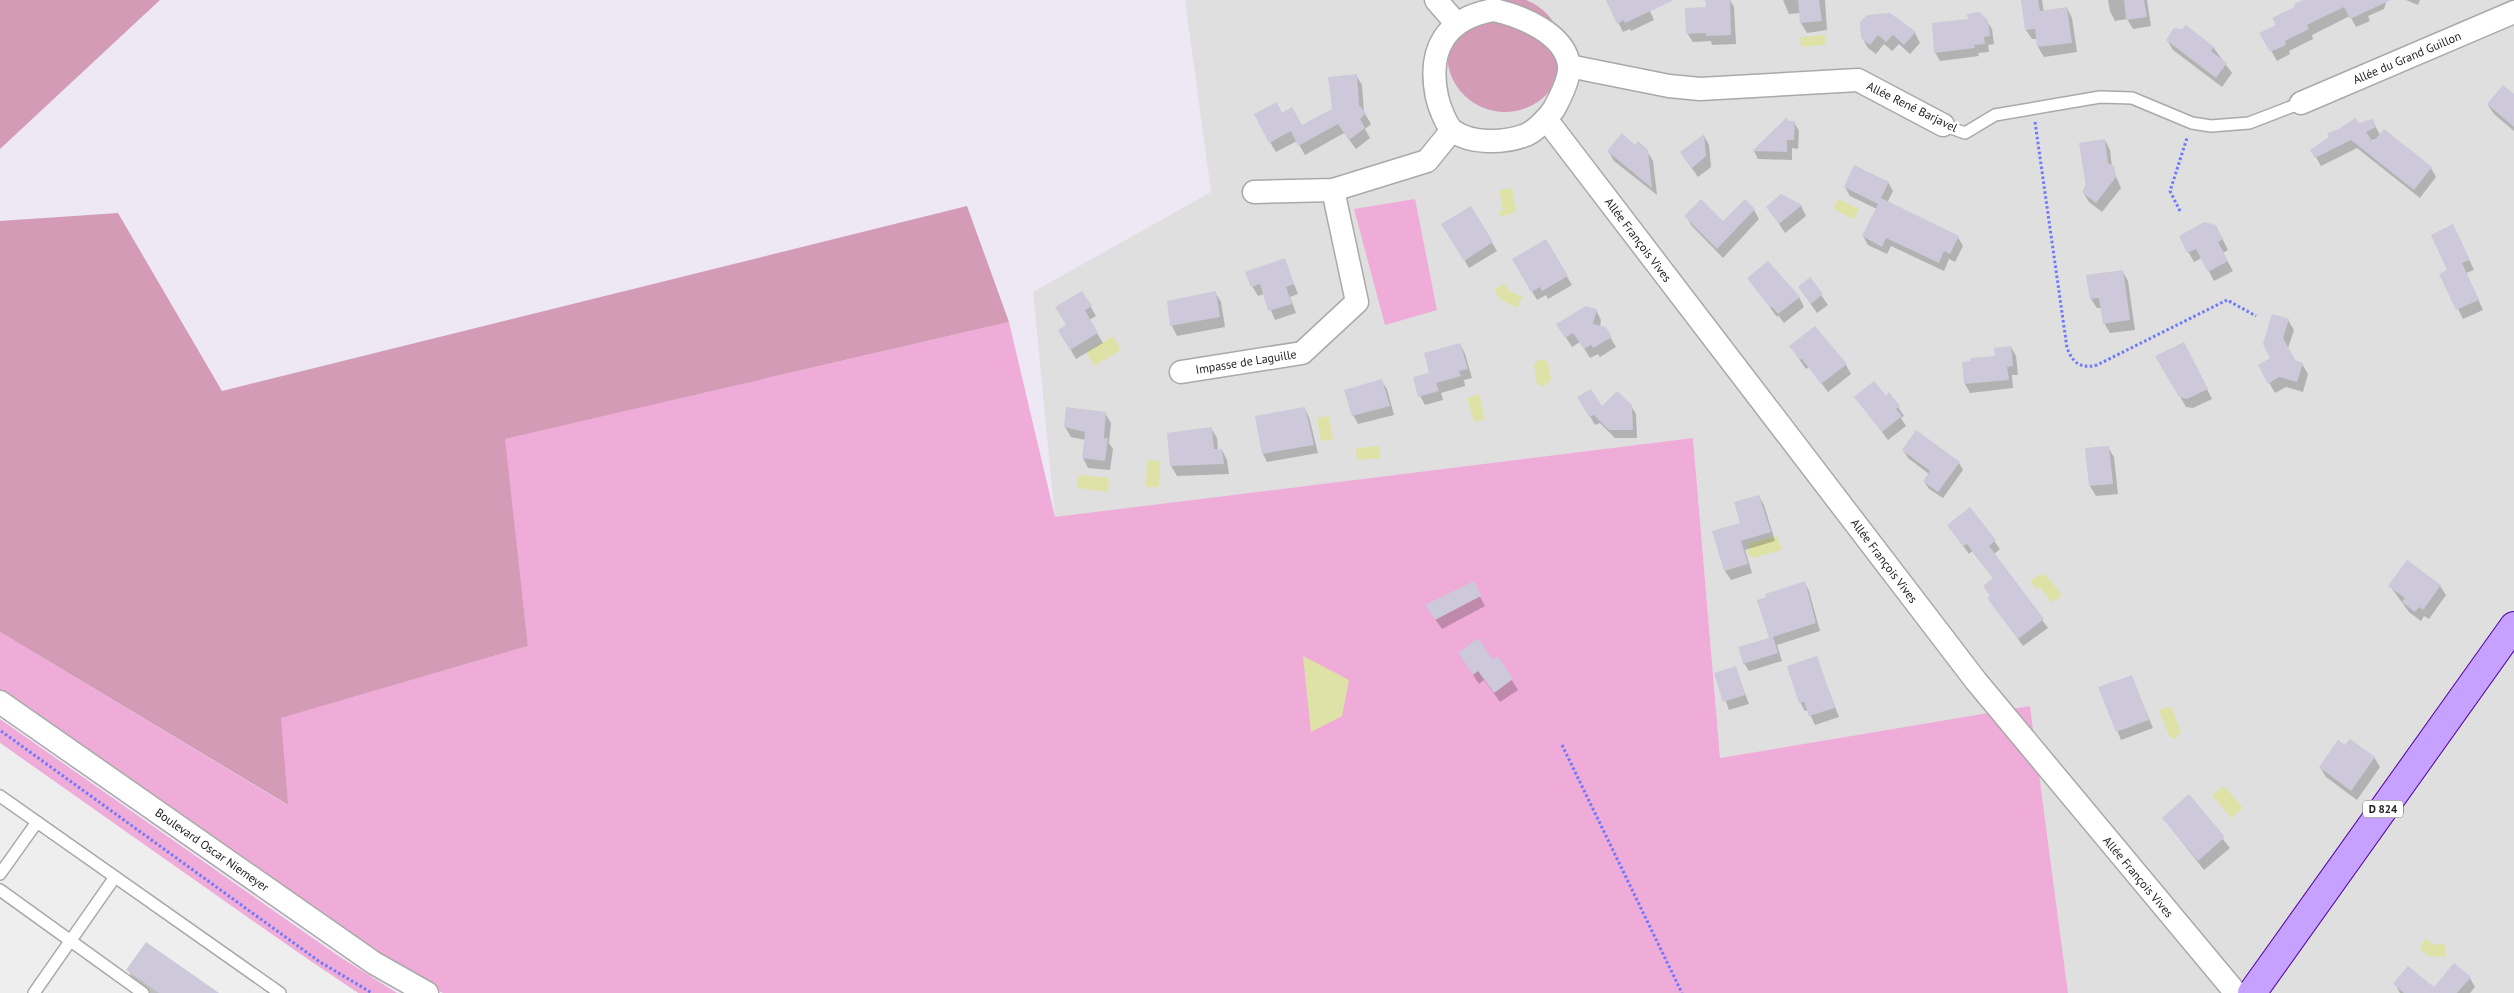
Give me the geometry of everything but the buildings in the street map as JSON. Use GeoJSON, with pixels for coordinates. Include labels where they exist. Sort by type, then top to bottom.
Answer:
{"type":"FeatureCollection","features":[{"type":"Feature","properties":{"kind":"main road","name":"D 824"},"geometry":{"type":"LineString","coordinates":[[2252,993],[2514,626]]}},
{"type":"Feature","properties":{"kind":"street"},"geometry":{"type":"LineString","coordinates":[[1436,0],[1456,23]]}},
{"type":"Feature","properties":{"kind":"street"},"geometry":{"type":"LineString","coordinates":[[1494,10],[1512,14],[1530,22],[1546,33],[1561,48],[1569,66],[1567,80],[1554,108],[1546,119],[1525,136],[1503,140],[1474,140],[1452,130],[1439,105],[1434,81],[1436,59],[1440,44],[1456,23],[1474,14],[1494,10]]}},
{"type":"Feature","properties":{"kind":"street","name":"Allée du Grand Guillon"},"geometry":{"type":"LineString","coordinates":[[2301,103],[2514,12]]}},
{"type":"Feature","properties":{"kind":"street","name":"Allée René Barjavel"},"geometry":{"type":"LineString","coordinates":[[1569,66],[1669,86],[1700,89],[1858,80],[1943,125]]}},
{"type":"Feature","properties":{"kind":"street","name":"Allée François Vives"},"geometry":{"type":"LineString","coordinates":[[1546,119],[1976,681],[2236,993]]}},
{"type":"Feature","properties":{"kind":"street"},"geometry":{"type":"LineString","coordinates":[[1254,192],[1333,190],[1427,161],[1452,130]]}},
{"type":"Feature","properties":{"kind":"street","name":"Impasse de Laguille"},"geometry":{"type":"LineString","coordinates":[[1181,372],[1302,353],[1357,302],[1333,190]]}},
{"type":"Feature","properties":{"kind":"street","name":"Boulevard Oscar Niemeyer"},"geometry":{"type":"LineString","coordinates":[[0,702],[374,963],[427,993]]}},
{"type":"Feature","properties":{"kind":"lane","name":"Allée René Barjavel"},"geometry":{"type":"LineString","coordinates":[[1943,125],[1965,133],[1996,115],[2083,99],[2118,96],[2145,102],[2192,123],[2230,126],[2249,123],[2301,103]]}},
{"type":"Feature","properties":{"kind":"lane"},"geometry":{"type":"LineString","coordinates":[[0,796],[280,993]]}},
{"type":"Feature","properties":{"kind":"lane"},"geometry":{"type":"LineString","coordinates":[[0,874],[37,822]]}},
{"type":"Feature","properties":{"kind":"lane"},"geometry":{"type":"LineString","coordinates":[[34,993],[115,877]]}},
{"type":"Feature","properties":{"kind":"lane"},"geometry":{"type":"LineString","coordinates":[[0,890],[142,993]]}},
{"type":"Feature","properties":{"kind":"path"},"geometry":{"type":"LineString","coordinates":[[2033,109],[2066,348],[2071,359],[2079,365],[2088,367],[2097,365],[2227,300],[2256,316]]}},
{"type":"Feature","properties":{"kind":"path"},"geometry":{"type":"LineString","coordinates":[[2180,211],[2170,191],[2192,123]]}},
{"type":"Feature","properties":{"kind":"path"},"geometry":{"type":"LineString","coordinates":[[0,730],[320,962],[372,993]]}},
{"type":"Feature","properties":{"kind":"path"},"geometry":{"type":"LineString","coordinates":[[1562,745],[1682,993]]}},
{"type":"Feature","properties":{"kind":"shaded area"},"geometry":{"type":"Polygon","coordinates":[[[1505,-4],[1527,1],[1546,13],[1558,32],[1563,54],[1558,76],[1546,95],[1527,107],[1505,112],[1483,107],[1464,95],[1452,76],[1447,54],[1452,32],[1464,13],[1483,1],[1505,-4]]]}},
{"type":"Feature","properties":{"kind":"shaded area"},"geometry":{"type":"Polygon","coordinates":[[[0,0],[160,0],[0,149],[0,0]]]}},
{"type":"Feature","properties":{"kind":"shaded area"},"geometry":{"type":"Polygon","coordinates":[[[1185,0],[2514,0],[2514,993],[2068,993],[2030,706],[1720,758],[1693,438],[1055,518],[1033,292],[1211,192],[1185,0]]]}},
{"type":"Feature","properties":{"kind":"shaded area"},"geometry":{"type":"Polygon","coordinates":[[[1825,35],[1826,45],[1801,47],[1800,37],[1825,35]]]}},
{"type":"Feature","properties":{"kind":"shaded area"},"geometry":{"type":"Polygon","coordinates":[[[1512,188],[1516,212],[1500,217],[1499,211],[1503,210],[1499,190],[1512,188]]]}},
{"type":"Feature","properties":{"kind":"shaded area"},"geometry":{"type":"Polygon","coordinates":[[[1415,199],[1437,310],[1385,325],[1354,209],[1415,199]]]}},
{"type":"Feature","properties":{"kind":"shaded area"},"geometry":{"type":"Polygon","coordinates":[[[1838,199],[1859,209],[1854,219],[1833,209],[1838,199]]]}},
{"type":"Feature","properties":{"kind":"shaded area"},"geometry":{"type":"Polygon","coordinates":[[[967,206],[1009,322],[505,439],[528,646],[281,718],[288,805],[0,632],[0,221],[118,213],[222,391],[967,206]]]}},
{"type":"Feature","properties":{"kind":"shaded area"},"geometry":{"type":"Polygon","coordinates":[[[1504,283],[1509,291],[1523,297],[1517,308],[1500,299],[1494,290],[1504,283]]]}},
{"type":"Feature","properties":{"kind":"shaded area"},"geometry":{"type":"Polygon","coordinates":[[[1009,322],[1055,517],[1693,438],[1720,758],[2030,706],[2068,993],[443,993],[405,972],[0,691],[0,632],[287,805],[280,718],[528,646],[504,439],[1009,322]]]}},
{"type":"Feature","properties":{"kind":"shaded area"},"geometry":{"type":"Polygon","coordinates":[[[1113,336],[1121,350],[1094,366],[1086,352],[1113,336]]]}},
{"type":"Feature","properties":{"kind":"shaded area"},"geometry":{"type":"Polygon","coordinates":[[[1540,359],[1548,362],[1551,379],[1544,387],[1537,384],[1534,365],[1540,359]]]}},
{"type":"Feature","properties":{"kind":"shaded area"},"geometry":{"type":"Polygon","coordinates":[[[1479,394],[1485,419],[1474,422],[1467,398],[1479,394]]]}},
{"type":"Feature","properties":{"kind":"shaded area"},"geometry":{"type":"Polygon","coordinates":[[[1329,416],[1333,440],[1321,441],[1317,418],[1329,416]]]}},
{"type":"Feature","properties":{"kind":"shaded area"},"geometry":{"type":"Polygon","coordinates":[[[1379,446],[1381,458],[1357,460],[1356,448],[1379,446]]]}},
{"type":"Feature","properties":{"kind":"shaded area"},"geometry":{"type":"Polygon","coordinates":[[[1147,460],[1160,461],[1159,487],[1146,487],[1147,460]]]}},
{"type":"Feature","properties":{"kind":"shaded area"},"geometry":{"type":"Polygon","coordinates":[[[1080,475],[1109,478],[1108,492],[1078,488],[1077,481],[1080,475]]]}},
{"type":"Feature","properties":{"kind":"shaded area"},"geometry":{"type":"Polygon","coordinates":[[[1777,536],[1782,550],[1753,558],[1746,552],[1750,547],[1748,544],[1777,536]]]}},
{"type":"Feature","properties":{"kind":"shaded area"},"geometry":{"type":"Polygon","coordinates":[[[2040,574],[2042,576],[2045,574],[2062,595],[2052,603],[2040,587],[2036,589],[2030,581],[2040,574]]]}},
{"type":"Feature","properties":{"kind":"shaded area"},"geometry":{"type":"Polygon","coordinates":[[[1303,656],[1349,680],[1342,716],[1311,732],[1303,656]]]}},
{"type":"Feature","properties":{"kind":"shaded area"},"geometry":{"type":"Polygon","coordinates":[[[2171,706],[2181,732],[2175,739],[2169,736],[2159,710],[2171,706]]]}},
{"type":"Feature","properties":{"kind":"shaded area"},"geometry":{"type":"Polygon","coordinates":[[[0,719],[337,955],[397,993],[358,993],[320,968],[0,743],[0,719]]]}},
{"type":"Feature","properties":{"kind":"shaded area"},"geometry":{"type":"Polygon","coordinates":[[[0,743],[247,918],[358,993],[0,993],[0,743]]]}},
{"type":"Feature","properties":{"kind":"shaded area"},"geometry":{"type":"Polygon","coordinates":[[[2224,786],[2243,808],[2231,818],[2212,795],[2224,786]]]}},
{"type":"Feature","properties":{"kind":"shaded area"},"geometry":{"type":"Polygon","coordinates":[[[2426,939],[2433,944],[2446,945],[2445,957],[2428,956],[2420,949],[2426,939]]]}}]}
